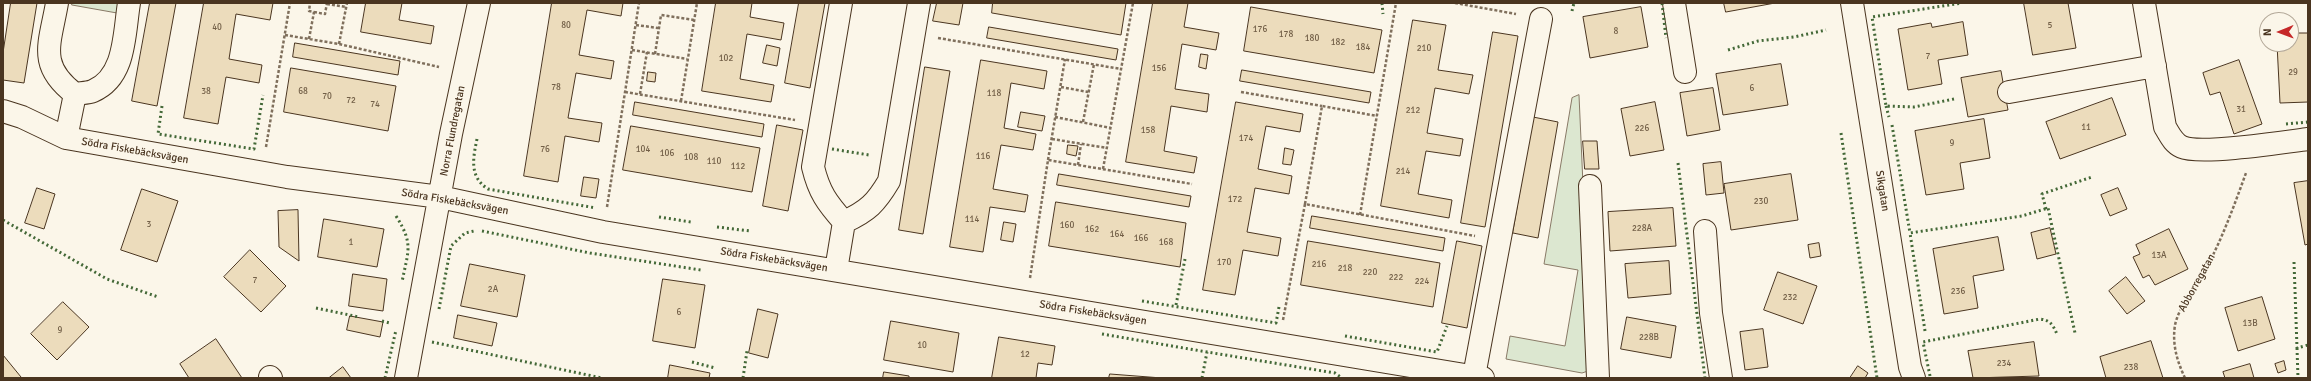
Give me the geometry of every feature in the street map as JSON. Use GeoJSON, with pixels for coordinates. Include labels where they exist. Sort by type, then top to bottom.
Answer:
{"type":"FeatureCollection","features":[{"type":"Feature","properties":{"kind":"street"},"geometry":{"type":"LineString","coordinates":[[57,3],[48,56],[52,71],[61,84],[75,94],[93,91],[108,82],[118,68],[129,3]]}},
{"type":"Feature","properties":{"kind":"street","name":"Norra Flundregatan"},"geometry":{"type":"LineString","coordinates":[[406,378],[440,197],[479,3]]}},
{"type":"Feature","properties":{"kind":"street"},"geometry":{"type":"LineString","coordinates":[[841,3],[813,167],[818,187],[829,205],[844,222]]}},
{"type":"Feature","properties":{"kind":"street"},"geometry":{"type":"LineString","coordinates":[[844,222],[862,214],[877,201],[889,181],[919,3]]}},
{"type":"Feature","properties":{"kind":"street"},"geometry":{"type":"LineString","coordinates":[[1674,3],[1685,72]]}},
{"type":"Feature","properties":{"kind":"street","name":"Sikgatan"},"geometry":{"type":"LineString","coordinates":[[1852,3],[1909,360],[1914,378]]}},
{"type":"Feature","properties":{"kind":"street"},"geometry":{"type":"LineString","coordinates":[[2144,3],[2165,127],[2173,142],[2183,148],[2198,149],[2256,146],[2308,139]]}},
{"type":"Feature","properties":{"kind":"street"},"geometry":{"type":"LineString","coordinates":[[1479,377],[1499,241],[1541,19]]}},
{"type":"Feature","properties":{"kind":"street"},"geometry":{"type":"LineString","coordinates":[[2009,92],[2155,66]]}},
{"type":"Feature","properties":{"kind":"street"},"geometry":{"type":"LineString","coordinates":[[66,138],[75,94]]}},
{"type":"Feature","properties":{"kind":"street","name":"Södra Fiskebäcksvägen"},"geometry":{"type":"LineString","coordinates":[[3,111],[22,117],[66,138],[262,173],[440,197],[603,232],[1279,344],[1376,369],[1479,377]]}},
{"type":"Feature","properties":{"kind":"street"},"geometry":{"type":"LineString","coordinates":[[1590,186],[1598,378]]}},
{"type":"Feature","properties":{"kind":"street"},"geometry":{"type":"LineString","coordinates":[[836,270],[844,222]]}},
{"type":"Feature","properties":{"kind":"street"},"geometry":{"type":"LineString","coordinates":[[1705,231],[1711,313],[1721,378]]}},
{"type":"Feature","properties":{"kind":"path"},"geometry":{"type":"LineString","coordinates":[[262,173],[290,3]]}},
{"type":"Feature","properties":{"kind":"path"},"geometry":{"type":"LineString","coordinates":[[310,3],[309,11],[325,14],[327,4],[346,7]]}},
{"type":"Feature","properties":{"kind":"path"},"geometry":{"type":"LineString","coordinates":[[339,44],[347,3]]}},
{"type":"Feature","properties":{"kind":"path"},"geometry":{"type":"LineString","coordinates":[[603,232],[640,3]]}},
{"type":"Feature","properties":{"kind":"path"},"geometry":{"type":"LineString","coordinates":[[681,101],[697,3]]}},
{"type":"Feature","properties":{"kind":"path"},"geometry":{"type":"LineString","coordinates":[[1103,169],[1133,3]]}},
{"type":"Feature","properties":{"kind":"path"},"geometry":{"type":"LineString","coordinates":[[1360,215],[1396,3]]}},
{"type":"Feature","properties":{"kind":"path"},"geometry":{"type":"LineString","coordinates":[[1455,3],[1474,5],[1541,19]]}},
{"type":"Feature","properties":{"kind":"path"},"geometry":{"type":"LineString","coordinates":[[309,39],[314,12]]}},
{"type":"Feature","properties":{"kind":"path"},"geometry":{"type":"LineString","coordinates":[[655,54],[661,15],[694,20]]}},
{"type":"Feature","properties":{"kind":"path"},"geometry":{"type":"LineString","coordinates":[[636,25],[658,28]]}},
{"type":"Feature","properties":{"kind":"path"},"geometry":{"type":"LineString","coordinates":[[914,34],[1121,69]]}},
{"type":"Feature","properties":{"kind":"path"},"geometry":{"type":"LineString","coordinates":[[285,35],[339,44],[465,73]]}},
{"type":"Feature","properties":{"kind":"path"},"geometry":{"type":"LineString","coordinates":[[632,50],[687,59]]}},
{"type":"Feature","properties":{"kind":"path"},"geometry":{"type":"LineString","coordinates":[[640,94],[647,52]]}},
{"type":"Feature","properties":{"kind":"path"},"geometry":{"type":"LineString","coordinates":[[1026,302],[1065,59]]}},
{"type":"Feature","properties":{"kind":"path"},"geometry":{"type":"LineString","coordinates":[[1083,122],[1094,64]]}},
{"type":"Feature","properties":{"kind":"path"},"geometry":{"type":"LineString","coordinates":[[1061,87],[1088,92]]}},
{"type":"Feature","properties":{"kind":"path"},"geometry":{"type":"LineString","coordinates":[[625,92],[820,124]]}},
{"type":"Feature","properties":{"kind":"path"},"geometry":{"type":"LineString","coordinates":[[1241,92],[1377,116]]}},
{"type":"Feature","properties":{"kind":"path"},"geometry":{"type":"LineString","coordinates":[[1279,344],[1322,106]]}},
{"type":"Feature","properties":{"kind":"path"},"geometry":{"type":"LineString","coordinates":[[1055,117],[1110,128]]}},
{"type":"Feature","properties":{"kind":"path"},"geometry":{"type":"LineString","coordinates":[[1052,139],[1107,148]]}},
{"type":"Feature","properties":{"kind":"path"},"geometry":{"type":"LineString","coordinates":[[1078,165],[1081,144]]}},
{"type":"Feature","properties":{"kind":"path","name":"Abborregatan"},"geometry":{"type":"LineString","coordinates":[[2185,378],[2177,361],[2174,341],[2175,324],[2185,302],[2209,265],[2256,146]]}},
{"type":"Feature","properties":{"kind":"path"},"geometry":{"type":"LineString","coordinates":[[1048,160],[1192,184]]}},
{"type":"Feature","properties":{"kind":"path"},"geometry":{"type":"LineString","coordinates":[[1305,204],[1499,241]]}},
{"type":"Feature","properties":{"kind":"green space"},"geometry":{"type":"Polygon","coordinates":[[[72,3],[118,3],[117,13],[72,5],[72,3]]]}},
{"type":"Feature","properties":{"kind":"green space"},"geometry":{"type":"Polygon","coordinates":[[[1579,95],[1591,364],[1588,371],[1582,373],[1506,359],[1510,336],[1565,346],[1578,270],[1544,264],[1572,98],[1579,95]]]}},
{"type":"Feature","properties":{"kind":"building"},"geometry":{"type":"Polygon","coordinates":[[[11,3],[37,3],[24,83],[3,80],[3,53],[11,3]]]}},
{"type":"Feature","properties":{"kind":"building"},"geometry":{"type":"Polygon","coordinates":[[[150,3],[176,3],[157,106],[132,101],[150,3]]]}},
{"type":"Feature","properties":{"kind":"building"},"geometry":{"type":"Polygon","coordinates":[[[204,3],[273,3],[270,20],[236,14],[229,59],[262,65],[259,83],[226,77],[218,124],[184,118],[204,3]]]}},
{"type":"Feature","properties":{"kind":"building"},"geometry":{"type":"Polygon","coordinates":[[[366,3],[402,3],[399,20],[434,26],[431,44],[361,32],[366,3]]]}},
{"type":"Feature","properties":{"kind":"building"},"geometry":{"type":"Polygon","coordinates":[[[552,3],[623,3],[621,16],[587,10],[579,55],[614,61],[611,79],[576,73],[568,118],[602,123],[599,142],[565,136],[558,182],[524,176],[552,3]]]}},
{"type":"Feature","properties":{"kind":"building"},"geometry":{"type":"Polygon","coordinates":[[[716,3],[752,3],[750,17],[784,23],[781,40],[747,34],[740,79],[774,85],[771,102],[702,91],[716,3]]]}},
{"type":"Feature","properties":{"kind":"building"},"geometry":{"type":"Polygon","coordinates":[[[799,3],[825,3],[810,88],[785,83],[799,3]]]}},
{"type":"Feature","properties":{"kind":"building"},"geometry":{"type":"Polygon","coordinates":[[[937,3],[963,3],[959,25],[933,21],[937,3]]]}},
{"type":"Feature","properties":{"kind":"building"},"geometry":{"type":"Polygon","coordinates":[[[993,3],[1126,3],[1121,35],[992,13],[993,3]]]}},
{"type":"Feature","properties":{"kind":"building"},"geometry":{"type":"Polygon","coordinates":[[[1153,3],[1188,3],[1184,27],[1219,33],[1216,50],[1182,44],[1175,89],[1209,94],[1207,112],[1171,106],[1164,151],[1197,157],[1194,173],[1126,162],[1153,3]]]}},
{"type":"Feature","properties":{"kind":"building"},"geometry":{"type":"Polygon","coordinates":[[[1724,3],[1775,3],[1726,12],[1724,3]]]}},
{"type":"Feature","properties":{"kind":"building"},"geometry":{"type":"Polygon","coordinates":[[[2024,3],[2068,3],[2076,48],[2033,55],[2024,3]]]}},
{"type":"Feature","properties":{"kind":"building"},"geometry":{"type":"Polygon","coordinates":[[[1251,7],[1382,30],[1374,73],[1244,51],[1251,7]]]}},
{"type":"Feature","properties":{"kind":"building"},"geometry":{"type":"Polygon","coordinates":[[[1641,7],[1648,47],[1590,58],[1583,17],[1641,7]]]}},
{"type":"Feature","properties":{"kind":"building"},"geometry":{"type":"Polygon","coordinates":[[[1413,20],[1446,25],[1438,70],[1473,75],[1469,94],[1435,88],[1427,133],[1463,139],[1460,156],[1426,151],[1418,194],[1452,200],[1449,218],[1381,206],[1413,20]]]}},
{"type":"Feature","properties":{"kind":"building"},"geometry":{"type":"Polygon","coordinates":[[[1963,22],[1968,55],[1938,60],[1942,84],[1908,90],[1898,29],[1931,23],[1932,27],[1963,22]]]}},
{"type":"Feature","properties":{"kind":"building"},"geometry":{"type":"Polygon","coordinates":[[[989,27],[1118,49],[1116,60],[987,38],[989,27]]]}},
{"type":"Feature","properties":{"kind":"building"},"geometry":{"type":"Polygon","coordinates":[[[1493,32],[1518,36],[1485,227],[1461,223],[1493,32]]]}},
{"type":"Feature","properties":{"kind":"building"},"geometry":{"type":"Polygon","coordinates":[[[2299,33],[2308,33],[2308,102],[2280,103],[2277,52],[2299,52],[2299,33]]]}},
{"type":"Feature","properties":{"kind":"building"},"geometry":{"type":"Polygon","coordinates":[[[295,43],[400,61],[398,75],[293,57],[295,43]]]}},
{"type":"Feature","properties":{"kind":"building"},"geometry":{"type":"Polygon","coordinates":[[[767,45],[780,48],[777,66],[763,63],[767,45]]]}},
{"type":"Feature","properties":{"kind":"building"},"geometry":{"type":"Polygon","coordinates":[[[1201,54],[1208,55],[1206,69],[1199,67],[1201,54]]]}},
{"type":"Feature","properties":{"kind":"building"},"geometry":{"type":"Polygon","coordinates":[[[981,60],[1047,71],[1044,89],[1011,83],[1004,128],[1036,134],[1033,150],[1001,145],[993,189],[1028,195],[1025,212],[990,207],[983,252],[950,247],[981,60]]]}},
{"type":"Feature","properties":{"kind":"building"},"geometry":{"type":"Polygon","coordinates":[[[2239,60],[2262,124],[2234,134],[2220,92],[2210,95],[2203,73],[2239,60]]]}},
{"type":"Feature","properties":{"kind":"building"},"geometry":{"type":"Polygon","coordinates":[[[1781,64],[1788,105],[1723,115],[1716,74],[1781,64]]]}},
{"type":"Feature","properties":{"kind":"building"},"geometry":{"type":"Polygon","coordinates":[[[925,67],[950,71],[923,234],[899,230],[925,67]]]}},
{"type":"Feature","properties":{"kind":"building"},"geometry":{"type":"Polygon","coordinates":[[[291,68],[396,86],[388,131],[284,112],[291,68]]]}},
{"type":"Feature","properties":{"kind":"building"},"geometry":{"type":"Polygon","coordinates":[[[1242,70],[1371,92],[1369,103],[1240,81],[1242,70]]]}},
{"type":"Feature","properties":{"kind":"building"},"geometry":{"type":"Polygon","coordinates":[[[2001,71],[2008,110],[1968,117],[1961,78],[2001,71]]]}},
{"type":"Feature","properties":{"kind":"building"},"geometry":{"type":"Polygon","coordinates":[[[648,72],[656,73],[655,82],[647,81],[648,72]]]}},
{"type":"Feature","properties":{"kind":"building"},"geometry":{"type":"Polygon","coordinates":[[[1713,88],[1720,130],[1687,136],[1680,93],[1713,88]]]}},
{"type":"Feature","properties":{"kind":"building"},"geometry":{"type":"Polygon","coordinates":[[[2112,98],[2126,135],[2060,159],[2046,122],[2112,98]]]}},
{"type":"Feature","properties":{"kind":"building"},"geometry":{"type":"Polygon","coordinates":[[[635,102],[764,124],[762,137],[633,115],[635,102]]]}},
{"type":"Feature","properties":{"kind":"building"},"geometry":{"type":"Polygon","coordinates":[[[1236,102],[1303,114],[1300,132],[1266,126],[1258,169],[1292,176],[1289,194],[1255,188],[1247,232],[1281,238],[1278,256],[1243,250],[1235,295],[1203,290],[1236,102]]]}},
{"type":"Feature","properties":{"kind":"building"},"geometry":{"type":"Polygon","coordinates":[[[1655,102],[1664,150],[1630,156],[1621,109],[1655,102]]]}},
{"type":"Feature","properties":{"kind":"building"},"geometry":{"type":"Polygon","coordinates":[[[1021,112],[1045,116],[1042,131],[1018,127],[1021,112]]]}},
{"type":"Feature","properties":{"kind":"building"},"geometry":{"type":"Polygon","coordinates":[[[1533,117],[1558,122],[1538,238],[1513,233],[1533,117]]]}},
{"type":"Feature","properties":{"kind":"building"},"geometry":{"type":"Polygon","coordinates":[[[1984,119],[1990,158],[1960,163],[1964,189],[1926,195],[1915,131],[1984,119]]]}},
{"type":"Feature","properties":{"kind":"building"},"geometry":{"type":"Polygon","coordinates":[[[777,125],[803,130],[788,211],[763,206],[777,125]]]}},
{"type":"Feature","properties":{"kind":"building"},"geometry":{"type":"Polygon","coordinates":[[[631,126],[760,148],[752,192],[623,170],[631,126]]]}},
{"type":"Feature","properties":{"kind":"building"},"geometry":{"type":"Polygon","coordinates":[[[1583,141],[1597,141],[1599,169],[1585,169],[1583,141]]]}},
{"type":"Feature","properties":{"kind":"building"},"geometry":{"type":"Polygon","coordinates":[[[1068,145],[1078,146],[1076,156],[1067,154],[1068,145]]]}},
{"type":"Feature","properties":{"kind":"building"},"geometry":{"type":"Polygon","coordinates":[[[1285,148],[1294,150],[1291,165],[1283,164],[1285,148]]]}},
{"type":"Feature","properties":{"kind":"building"},"geometry":{"type":"Polygon","coordinates":[[[1721,162],[1724,193],[1706,195],[1703,164],[1721,162]]]}},
{"type":"Feature","properties":{"kind":"building"},"geometry":{"type":"Polygon","coordinates":[[[1059,174],[1191,196],[1189,207],[1057,185],[1059,174]]]}},
{"type":"Feature","properties":{"kind":"building"},"geometry":{"type":"Polygon","coordinates":[[[1791,174],[1798,220],[1731,230],[1724,184],[1791,174]]]}},
{"type":"Feature","properties":{"kind":"building"},"geometry":{"type":"Polygon","coordinates":[[[584,177],[599,179],[596,198],[581,196],[584,177]]]}},
{"type":"Feature","properties":{"kind":"building"},"geometry":{"type":"Polygon","coordinates":[[[2308,181],[2308,244],[2305,245],[2294,183],[2308,181]]]}},
{"type":"Feature","properties":{"kind":"building"},"geometry":{"type":"Polygon","coordinates":[[[37,188],[55,194],[44,229],[25,223],[37,188]]]}},
{"type":"Feature","properties":{"kind":"building"},"geometry":{"type":"Polygon","coordinates":[[[2118,188],[2127,209],[2110,216],[2101,195],[2118,188]]]}},
{"type":"Feature","properties":{"kind":"building"},"geometry":{"type":"Polygon","coordinates":[[[142,189],[178,201],[157,262],[121,250],[142,189]]]}},
{"type":"Feature","properties":{"kind":"building"},"geometry":{"type":"Polygon","coordinates":[[[1056,202],[1186,223],[1180,267],[1049,246],[1056,202]]]}},
{"type":"Feature","properties":{"kind":"building"},"geometry":{"type":"Polygon","coordinates":[[[1673,208],[1676,246],[1610,251],[1608,212],[1673,208]]]}},
{"type":"Feature","properties":{"kind":"building"},"geometry":{"type":"Polygon","coordinates":[[[298,210],[299,261],[279,247],[278,211],[298,210]]]}},
{"type":"Feature","properties":{"kind":"building"},"geometry":{"type":"Polygon","coordinates":[[[1312,216],[1445,238],[1443,251],[1310,228],[1312,216]]]}},
{"type":"Feature","properties":{"kind":"building"},"geometry":{"type":"Polygon","coordinates":[[[324,219],[384,229],[377,267],[318,257],[324,219]]]}},
{"type":"Feature","properties":{"kind":"building"},"geometry":{"type":"Polygon","coordinates":[[[1004,222],[1016,224],[1013,242],[1001,240],[1004,222]]]}},
{"type":"Feature","properties":{"kind":"building"},"geometry":{"type":"Polygon","coordinates":[[[2050,228],[2056,254],[2037,259],[2031,233],[2050,228]]]}},
{"type":"Feature","properties":{"kind":"building"},"geometry":{"type":"Polygon","coordinates":[[[2169,229],[2188,269],[2155,285],[2149,275],[2143,278],[2133,257],[2140,254],[2136,245],[2169,229]]]}},
{"type":"Feature","properties":{"kind":"building"},"geometry":{"type":"Polygon","coordinates":[[[1998,237],[2004,270],[1973,276],[1978,308],[1944,314],[1933,249],[1998,237]]]}},
{"type":"Feature","properties":{"kind":"building"},"geometry":{"type":"Polygon","coordinates":[[[1308,241],[1440,263],[1433,307],[1301,285],[1308,241]]]}},
{"type":"Feature","properties":{"kind":"building"},"geometry":{"type":"Polygon","coordinates":[[[1457,241],[1482,246],[1467,328],[1442,323],[1457,241]]]}},
{"type":"Feature","properties":{"kind":"building"},"geometry":{"type":"Polygon","coordinates":[[[1819,243],[1821,256],[1810,258],[1808,245],[1819,243]]]}},
{"type":"Feature","properties":{"kind":"building"},"geometry":{"type":"Polygon","coordinates":[[[250,250],[286,286],[261,312],[224,277],[250,250]]]}},
{"type":"Feature","properties":{"kind":"building"},"geometry":{"type":"Polygon","coordinates":[[[1669,261],[1671,294],[1628,298],[1625,264],[1669,261]]]}},
{"type":"Feature","properties":{"kind":"building"},"geometry":{"type":"Polygon","coordinates":[[[470,264],[525,275],[517,317],[461,306],[470,264]]]}},
{"type":"Feature","properties":{"kind":"building"},"geometry":{"type":"Polygon","coordinates":[[[1778,272],[1817,286],[1803,324],[1764,310],[1778,272]]]}},
{"type":"Feature","properties":{"kind":"building"},"geometry":{"type":"Polygon","coordinates":[[[353,274],[387,279],[383,311],[349,306],[353,274]]]}},
{"type":"Feature","properties":{"kind":"building"},"geometry":{"type":"Polygon","coordinates":[[[2126,277],[2145,301],[2127,314],[2109,291],[2126,277]]]}},
{"type":"Feature","properties":{"kind":"building"},"geometry":{"type":"Polygon","coordinates":[[[663,279],[705,285],[695,348],[653,341],[663,279]]]}},
{"type":"Feature","properties":{"kind":"building"},"geometry":{"type":"Polygon","coordinates":[[[2262,297],[2275,339],[2238,351],[2225,308],[2262,297]]]}},
{"type":"Feature","properties":{"kind":"building"},"geometry":{"type":"Polygon","coordinates":[[[63,302],[89,327],[57,360],[31,334],[63,302]]]}},
{"type":"Feature","properties":{"kind":"building"},"geometry":{"type":"Polygon","coordinates":[[[758,309],[778,314],[768,358],[749,353],[758,309]]]}},
{"type":"Feature","properties":{"kind":"building"},"geometry":{"type":"Polygon","coordinates":[[[458,315],[497,323],[492,346],[454,338],[458,315]]]}},
{"type":"Feature","properties":{"kind":"building"},"geometry":{"type":"Polygon","coordinates":[[[350,316],[383,322],[380,337],[347,330],[350,316]]]}},
{"type":"Feature","properties":{"kind":"building"},"geometry":{"type":"Polygon","coordinates":[[[1627,317],[1676,326],[1671,358],[1621,349],[1627,317]]]}},
{"type":"Feature","properties":{"kind":"building"},"geometry":{"type":"Polygon","coordinates":[[[891,321],[959,333],[953,372],[884,360],[891,321]]]}},
{"type":"Feature","properties":{"kind":"building"},"geometry":{"type":"Polygon","coordinates":[[[1763,329],[1768,367],[1745,370],[1740,332],[1763,329]]]}},
{"type":"Feature","properties":{"kind":"building"},"geometry":{"type":"Polygon","coordinates":[[[999,337],[1055,346],[1052,365],[1038,363],[1036,378],[992,378],[999,337]]]}},
{"type":"Feature","properties":{"kind":"building"},"geometry":{"type":"Polygon","coordinates":[[[216,339],[242,378],[189,378],[180,364],[216,339]]]}},
{"type":"Feature","properties":{"kind":"building"},"geometry":{"type":"Polygon","coordinates":[[[2151,341],[2163,378],[2106,378],[2100,357],[2151,341]]]}},
{"type":"Feature","properties":{"kind":"building"},"geometry":{"type":"Polygon","coordinates":[[[2034,342],[2039,376],[1973,378],[1968,351],[2034,342]]]}},
{"type":"Feature","properties":{"kind":"building"},"geometry":{"type":"Polygon","coordinates":[[[3,355],[21,377],[20,378],[3,378],[3,355]]]}},
{"type":"Feature","properties":{"kind":"building"},"geometry":{"type":"Polygon","coordinates":[[[2284,361],[2286,370],[2278,373],[2275,364],[2284,361]]]}},
{"type":"Feature","properties":{"kind":"building"},"geometry":{"type":"Polygon","coordinates":[[[2250,364],[2254,378],[2225,378],[2223,372],[2250,364]]]}},
{"type":"Feature","properties":{"kind":"building"},"geometry":{"type":"Polygon","coordinates":[[[670,365],[710,373],[709,378],[668,378],[670,365]]]}},
{"type":"Feature","properties":{"kind":"building"},"geometry":{"type":"Polygon","coordinates":[[[1858,366],[1868,373],[1865,378],[1850,378],[1858,366]]]}},
{"type":"Feature","properties":{"kind":"building"},"geometry":{"type":"Polygon","coordinates":[[[343,367],[351,378],[329,378],[343,367]]]}},
{"type":"Feature","properties":{"kind":"building"},"geometry":{"type":"Polygon","coordinates":[[[884,372],[909,376],[909,378],[883,378],[884,372]]]}},
{"type":"Feature","properties":{"kind":"building"},"geometry":{"type":"Polygon","coordinates":[[[1110,374],[1162,378],[1109,378],[1110,374]]]}},
{"type":"Feature","properties":{"kind":"hedge"},"geometry":{"type":"LineString","coordinates":[[1382,3],[1383,14]]}},
{"type":"Feature","properties":{"kind":"hedge"},"geometry":{"type":"LineString","coordinates":[[1572,11],[1574,3]]}},
{"type":"Feature","properties":{"kind":"hedge"},"geometry":{"type":"LineString","coordinates":[[1662,3],[1666,38]]}},
{"type":"Feature","properties":{"kind":"hedge"},"geometry":{"type":"LineString","coordinates":[[1954,99],[1914,107],[1886,106],[1872,17],[1962,3]]}},
{"type":"Feature","properties":{"kind":"hedge"},"geometry":{"type":"LineString","coordinates":[[1728,50],[1758,41],[1794,37],[1826,30]]}},
{"type":"Feature","properties":{"kind":"hedge"},"geometry":{"type":"LineString","coordinates":[[162,106],[158,134],[254,149],[263,95]]}},
{"type":"Feature","properties":{"kind":"hedge"},"geometry":{"type":"LineString","coordinates":[[1886,106],[1889,117]]}},
{"type":"Feature","properties":{"kind":"hedge"},"geometry":{"type":"LineString","coordinates":[[2286,124],[2308,122]]}},
{"type":"Feature","properties":{"kind":"hedge"},"geometry":{"type":"LineString","coordinates":[[1892,125],[1910,233]]}},
{"type":"Feature","properties":{"kind":"hedge"},"geometry":{"type":"LineString","coordinates":[[1841,133],[1877,378]]}},
{"type":"Feature","properties":{"kind":"hedge"},"geometry":{"type":"LineString","coordinates":[[477,139],[474,153],[475,173],[482,184],[488,189],[596,208]]}},
{"type":"Feature","properties":{"kind":"hedge"},"geometry":{"type":"LineString","coordinates":[[832,149],[869,155]]}},
{"type":"Feature","properties":{"kind":"hedge"},"geometry":{"type":"LineString","coordinates":[[1678,163],[1705,378]]}},
{"type":"Feature","properties":{"kind":"hedge"},"geometry":{"type":"LineString","coordinates":[[2046,209],[2042,194],[2092,177]]}},
{"type":"Feature","properties":{"kind":"hedge"},"geometry":{"type":"LineString","coordinates":[[1925,331],[1910,233],[2022,216],[2048,208],[2075,333]]}},
{"type":"Feature","properties":{"kind":"hedge"},"geometry":{"type":"LineString","coordinates":[[396,216],[402,226],[408,248],[402,282]]}},
{"type":"Feature","properties":{"kind":"hedge"},"geometry":{"type":"LineString","coordinates":[[659,217],[691,222]]}},
{"type":"Feature","properties":{"kind":"hedge"},"geometry":{"type":"LineString","coordinates":[[3,220],[107,279],[158,297]]}},
{"type":"Feature","properties":{"kind":"hedge"},"geometry":{"type":"LineString","coordinates":[[717,227],[750,231]]}},
{"type":"Feature","properties":{"kind":"hedge"},"geometry":{"type":"LineString","coordinates":[[439,309],[451,246],[465,233],[474,231]]}},
{"type":"Feature","properties":{"kind":"hedge"},"geometry":{"type":"LineString","coordinates":[[482,231],[590,253],[701,270]]}},
{"type":"Feature","properties":{"kind":"hedge"},"geometry":{"type":"LineString","coordinates":[[1176,305],[1185,259]]}},
{"type":"Feature","properties":{"kind":"hedge"},"geometry":{"type":"LineString","coordinates":[[2294,262],[2297,348],[2308,345]]}},
{"type":"Feature","properties":{"kind":"hedge"},"geometry":{"type":"LineString","coordinates":[[1142,301],[1276,323],[1279,307]]}},
{"type":"Feature","properties":{"kind":"hedge"},"geometry":{"type":"LineString","coordinates":[[316,308],[359,317]]}},
{"type":"Feature","properties":{"kind":"hedge"},"geometry":{"type":"LineString","coordinates":[[1930,376],[1923,342],[2040,319],[2046,320],[2051,324],[2057,334]]}},
{"type":"Feature","properties":{"kind":"hedge"},"geometry":{"type":"LineString","coordinates":[[382,321],[390,323]]}},
{"type":"Feature","properties":{"kind":"hedge"},"geometry":{"type":"LineString","coordinates":[[1345,336],[1437,352],[1447,326]]}},
{"type":"Feature","properties":{"kind":"hedge"},"geometry":{"type":"LineString","coordinates":[[385,378],[396,330]]}},
{"type":"Feature","properties":{"kind":"hedge"},"geometry":{"type":"LineString","coordinates":[[1102,334],[1207,352]]}},
{"type":"Feature","properties":{"kind":"hedge"},"geometry":{"type":"LineString","coordinates":[[432,342],[602,378]]}},
{"type":"Feature","properties":{"kind":"hedge"},"geometry":{"type":"LineString","coordinates":[[2297,348],[2298,378]]}},
{"type":"Feature","properties":{"kind":"hedge"},"geometry":{"type":"LineString","coordinates":[[743,378],[747,351]]}},
{"type":"Feature","properties":{"kind":"hedge"},"geometry":{"type":"LineString","coordinates":[[1202,378],[1207,352],[1335,373],[1342,378]]}},
{"type":"Feature","properties":{"kind":"hedge"},"geometry":{"type":"LineString","coordinates":[[692,362],[715,368]]}}]}
